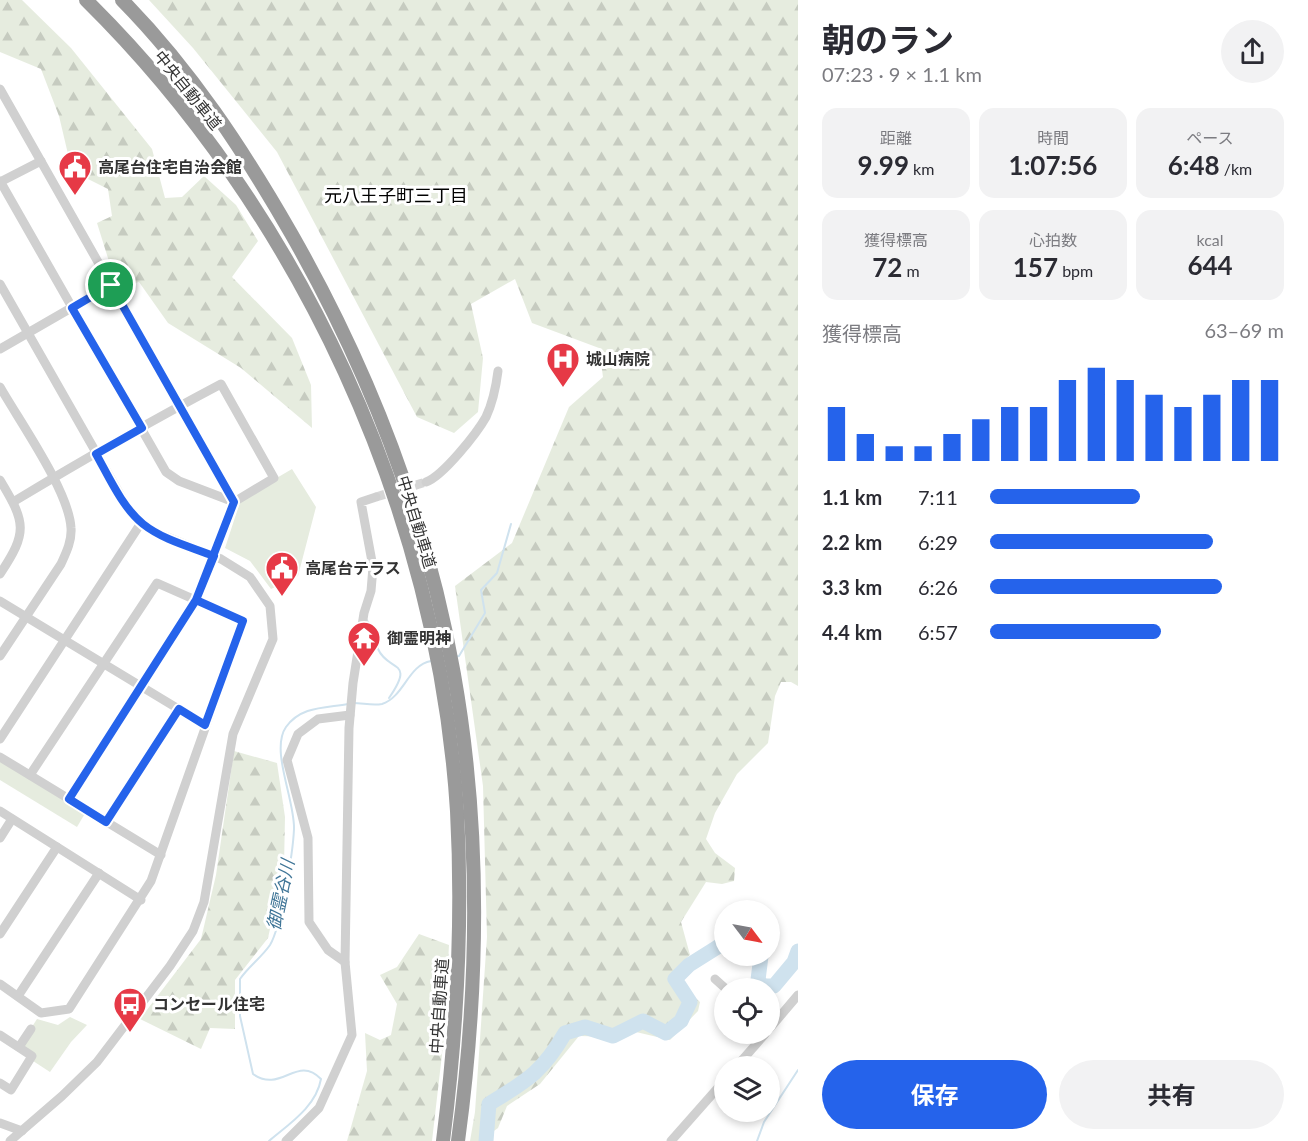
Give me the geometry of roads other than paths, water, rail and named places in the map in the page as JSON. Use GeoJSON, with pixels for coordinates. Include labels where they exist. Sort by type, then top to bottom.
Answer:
{"type":"FeatureCollection","features":[{"type":"Feature","properties":{"kind":"highway","name":"中央自動車道"},"geometry":{"type":"LineString","coordinates":[[86,0],[147,64],[220,158],[256,210],[314,311],[370,433],[397,507],[434,649],[450,744],[459,871],[458,995],[443,1141]]}},
{"type":"Feature","properties":{"kind":"highway","name":"中央自動車道"},"geometry":{"type":"LineString","coordinates":[[122,0],[166,49],[234,138],[308,263],[345,336],[396,455],[418,523],[455,671],[471,796],[476,868],[472,1015],[458,1141]]}},
{"type":"Feature","properties":{"kind":"street"},"geometry":{"type":"LineString","coordinates":[[0,89],[234,502]]}},
{"type":"Feature","properties":{"kind":"street"},"geometry":{"type":"LineString","coordinates":[[41,161],[0,182],[166,472],[179,481],[234,502]]}},
{"type":"Feature","properties":{"kind":"street"},"geometry":{"type":"LineString","coordinates":[[0,284],[126,505],[141,523],[167,538],[243,570],[262,592],[270,606],[273,639],[233,734],[204,902],[185,946],[97,1062],[10,1141]]}},
{"type":"Feature","properties":{"kind":"street"},"geometry":{"type":"LineString","coordinates":[[0,349],[111,285]]}},
{"type":"Feature","properties":{"kind":"street"},"geometry":{"type":"LineString","coordinates":[[426,482],[440,474],[484,419],[496,389],[498,371]]}},
{"type":"Feature","properties":{"kind":"street"},"geometry":{"type":"LineString","coordinates":[[13,502],[221,384],[274,478],[234,502],[196,600],[69,799]]}},
{"type":"Feature","properties":{"kind":"street"},"geometry":{"type":"LineString","coordinates":[[0,387],[53,478],[66,505],[71,538],[61,564],[0,656]]}},
{"type":"Feature","properties":{"kind":"street"},"geometry":{"type":"LineString","coordinates":[[0,480],[19,516],[20,538],[16,550],[0,574]]}},
{"type":"Feature","properties":{"kind":"street"},"geometry":{"type":"LineString","coordinates":[[286,1141],[320,1108],[352,1035],[345,962],[350,707],[363,616],[371,591],[373,567],[361,502],[376,497]]}},
{"type":"Feature","properties":{"kind":"street"},"geometry":{"type":"LineString","coordinates":[[0,739],[141,523]]}},
{"type":"Feature","properties":{"kind":"street"},"geometry":{"type":"LineString","coordinates":[[0,984],[18,996],[39,1016],[69,1009],[141,900],[160,855],[243,621],[157,583],[30,775]]}},
{"type":"Feature","properties":{"kind":"street"},"geometry":{"type":"LineString","coordinates":[[0,600],[205,725]]}},
{"type":"Feature","properties":{"kind":"street"},"geometry":{"type":"LineString","coordinates":[[345,962],[328,950],[309,922],[308,838],[287,760],[297,734],[318,718],[350,707]]}},
{"type":"Feature","properties":{"kind":"street"},"geometry":{"type":"LineString","coordinates":[[106,822],[179,709]]}},
{"type":"Feature","properties":{"kind":"street"},"geometry":{"type":"LineString","coordinates":[[0,757],[160,855]]}},
{"type":"Feature","properties":{"kind":"street"},"geometry":{"type":"LineString","coordinates":[[0,811],[141,900]]}},
{"type":"Feature","properties":{"kind":"street"},"geometry":{"type":"LineString","coordinates":[[0,838],[12,819]]}},
{"type":"Feature","properties":{"kind":"street"},"geometry":{"type":"LineString","coordinates":[[0,934],[57,847]]}},
{"type":"Feature","properties":{"kind":"street"},"geometry":{"type":"LineString","coordinates":[[18,996],[99,873]]}},
{"type":"Feature","properties":{"kind":"street"},"geometry":{"type":"LineString","coordinates":[[780,1016],[798,994]]}},
{"type":"Feature","properties":{"kind":"street"},"geometry":{"type":"LineString","coordinates":[[19,1047],[31,1029]]}},
{"type":"Feature","properties":{"kind":"street"},"geometry":{"type":"LineString","coordinates":[[0,1035],[32,1056],[11,1090],[0,1083]]}},
{"type":"Feature","properties":{"kind":"street"},"geometry":{"type":"LineString","coordinates":[[746,1056],[756,1044]]}},
{"type":"Feature","properties":{"kind":"street"},"geometry":{"type":"LineString","coordinates":[[671,1141],[714,1092]]}},
{"type":"Feature","properties":{"kind":"street"},"geometry":{"type":"LineString","coordinates":[[0,1123],[22,1131]]}},
{"type":"Feature","properties":{"kind":"waterway","name":"御霊谷川"},"geometry":{"type":"LineString","coordinates":[[454,657],[459,656],[485,613],[481,590],[497,573],[511,524]]}},
{"type":"Feature","properties":{"kind":"waterway","name":"御霊谷川"},"geometry":{"type":"LineString","coordinates":[[365,618],[382,656],[400,671],[397,686],[389,698]]}},
{"type":"Feature","properties":{"kind":"waterway","name":"御霊谷川"},"geometry":{"type":"LineString","coordinates":[[353,703],[382,704],[396,695],[417,668],[431,661]]}},
{"type":"Feature","properties":{"kind":"waterway","name":"御霊谷川"},"geometry":{"type":"LineString","coordinates":[[269,1141],[308,1106],[314,1098],[321,1079],[312,1072],[304,1070],[272,1080],[253,1074],[240,1016],[240,979],[270,945],[278,923],[289,871],[294,829],[282,762],[282,737],[286,727],[299,715],[314,709],[348,704]]}},
{"type":"Feature","properties":{"kind":"waterway"},"geometry":{"type":"LineString","coordinates":[[486,1141],[489,1104],[541,1067],[565,1033],[585,1027],[613,1036],[643,1021],[666,1033],[681,1021],[690,1002],[675,979],[689,965],[714,949]]}},
{"type":"Feature","properties":{"kind":"waterway"},"geometry":{"type":"LineString","coordinates":[[760,966],[758,980],[763,986],[774,986],[794,962],[798,951]]}},
{"type":"Feature","properties":{"kind":"waterway"},"geometry":{"type":"LineString","coordinates":[[757,1141],[764,1122],[798,1070]]}},
{"type":"Feature","properties":{"kind":"tunnel"},"geometry":{"type":"LineString","coordinates":[[376,497],[426,482]]}},
{"type":"Feature","properties":{"kind":"place","name":"高尾台住宅自治会館"},"geometry":{"type":"Point","coordinates":[75,196]}},
{"type":"Feature","properties":{"kind":"place","name":"城山病院"},"geometry":{"type":"Point","coordinates":[563,388]}},
{"type":"Feature","properties":{"kind":"place","name":"高尾台テラス"},"geometry":{"type":"Point","coordinates":[282,597]}},
{"type":"Feature","properties":{"kind":"place","name":"御霊明神"},"geometry":{"type":"Point","coordinates":[364,667]}},
{"type":"Feature","properties":{"kind":"place","name":"コンセール住宅"},"geometry":{"type":"Point","coordinates":[130,1033]}},
{"type":"Feature","properties":{"kind":"district","name":"元八王子町三丁目"},"geometry":{"type":"Point","coordinates":[396,196]}}]}
